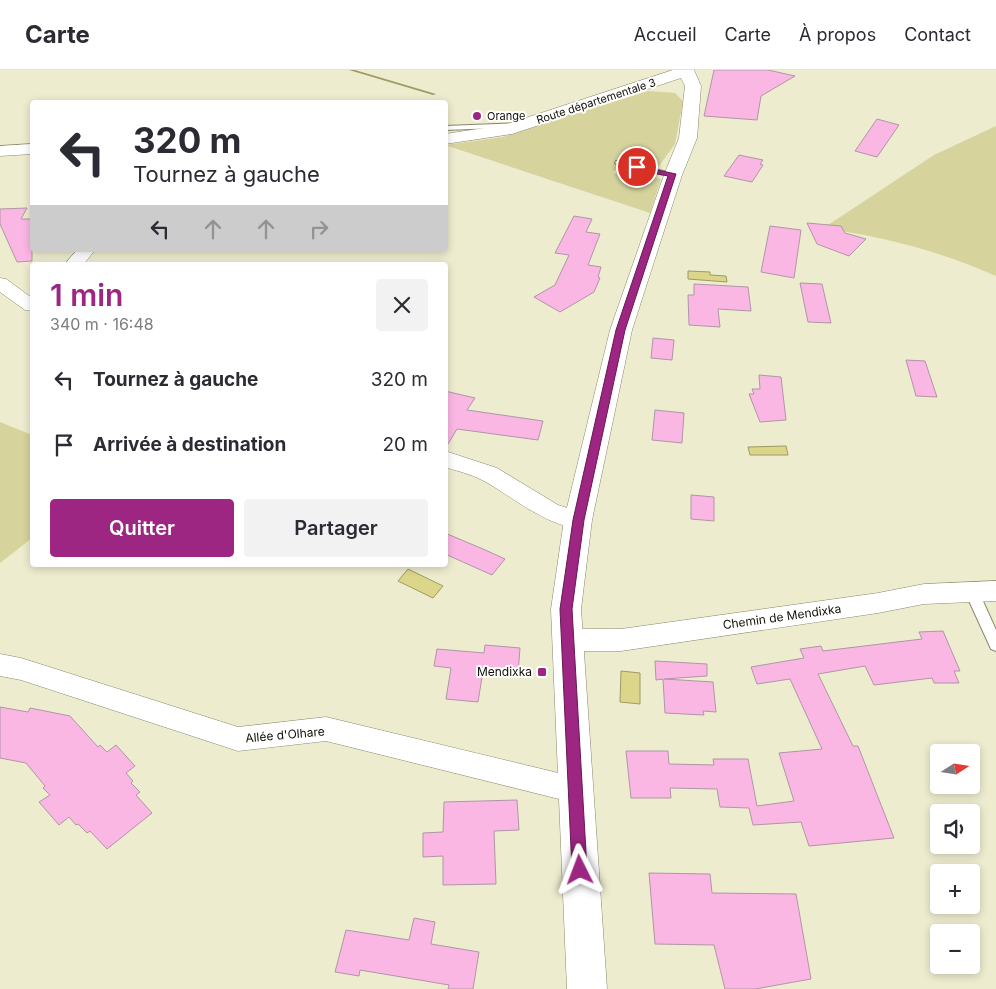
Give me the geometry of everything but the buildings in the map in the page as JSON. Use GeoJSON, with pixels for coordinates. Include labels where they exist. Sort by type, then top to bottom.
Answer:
{"type":"FeatureCollection","features":[{"type":"Feature","properties":{"kind":"street","name":"Route départementale 3"},"geometry":{"type":"LineString","coordinates":[[448,139],[506,130],[665,79],[685,70]]}},
{"type":"Feature","properties":{"kind":"street"},"geometry":{"type":"LineString","coordinates":[[587,989],[566,609],[578,520],[621,330],[673,174],[688,138],[693,86],[685,70]]}},
{"type":"Feature","properties":{"kind":"street"},"geometry":{"type":"LineString","coordinates":[[665,79],[678,86],[692,105]]}},
{"type":"Feature","properties":{"kind":"street"},"geometry":{"type":"LineString","coordinates":[[0,151],[30,149]]}},
{"type":"Feature","properties":{"kind":"street"},"geometry":{"type":"LineString","coordinates":[[76,262],[84,252]]}},
{"type":"Feature","properties":{"kind":"street"},"geometry":{"type":"LineString","coordinates":[[0,283],[30,305]]}},
{"type":"Feature","properties":{"kind":"street"},"geometry":{"type":"LineString","coordinates":[[448,461],[489,474],[550,511],[578,520]]}},
{"type":"Feature","properties":{"kind":"street","name":"Chemin de Mendixka"},"geometry":{"type":"LineString","coordinates":[[567,640],[621,640],[878,603],[924,594],[984,591]]}},
{"type":"Feature","properties":{"kind":"street","name":"Allée d'Olhare"},"geometry":{"type":"LineString","coordinates":[[0,665],[21,669],[238,739],[326,729],[575,790]]}},
{"type":"Feature","properties":{"kind":"lane"},"geometry":{"type":"LineString","coordinates":[[448,128],[522,124]]}},
{"type":"Feature","properties":{"kind":"lane"},"geometry":{"type":"LineString","coordinates":[[619,163],[673,174]]}},
{"type":"Feature","properties":{"kind":"lane"},"geometry":{"type":"LineString","coordinates":[[984,591],[996,645]]}},
{"type":"Feature","properties":{"kind":"shaded area"},"geometry":{"type":"Polygon","coordinates":[[[648,91],[675,93],[683,101],[675,144],[659,166],[650,165],[652,161],[624,156],[613,173],[642,179],[644,175],[661,179],[650,213],[448,146],[503,137],[648,91]]]}},
{"type":"Feature","properties":{"kind":"shaded area"},"geometry":{"type":"Polygon","coordinates":[[[996,126],[996,276],[933,252],[911,246],[865,235],[822,229],[934,155],[996,126]]]}},
{"type":"Feature","properties":{"kind":"shaded area"},"geometry":{"type":"Polygon","coordinates":[[[688,271],[710,272],[710,275],[726,276],[727,282],[688,279],[688,271]]]}},
{"type":"Feature","properties":{"kind":"shaded area"},"geometry":{"type":"Polygon","coordinates":[[[0,422],[30,434],[30,540],[0,563],[0,422]]]}},
{"type":"Feature","properties":{"kind":"shaded area"},"geometry":{"type":"Polygon","coordinates":[[[786,446],[788,455],[750,455],[748,447],[786,446]]]}},
{"type":"Feature","properties":{"kind":"shaded area"},"geometry":{"type":"Polygon","coordinates":[[[408,569],[443,586],[433,598],[398,581],[408,569]]]}},
{"type":"Feature","properties":{"kind":"shaded area"},"geometry":{"type":"Polygon","coordinates":[[[621,671],[640,673],[640,704],[620,702],[621,671]]]}},
{"type":"Feature","properties":{"kind":"waterway"},"geometry":{"type":"LineString","coordinates":[[351,70],[434,94]]}},
{"type":"Feature","properties":{"kind":"place","name":"Orange"},"geometry":{"type":"Point","coordinates":[477,116]}},
{"type":"Feature","properties":{"kind":"place","name":"Mendixka"},"geometry":{"type":"Point","coordinates":[542,672]}},
{"type":"Feature","properties":{"kind":"route"},"geometry":{"type":"LineString","coordinates":[[580,870],[566,609],[578,520],[621,330],[673,174],[637,167]]}}]}
